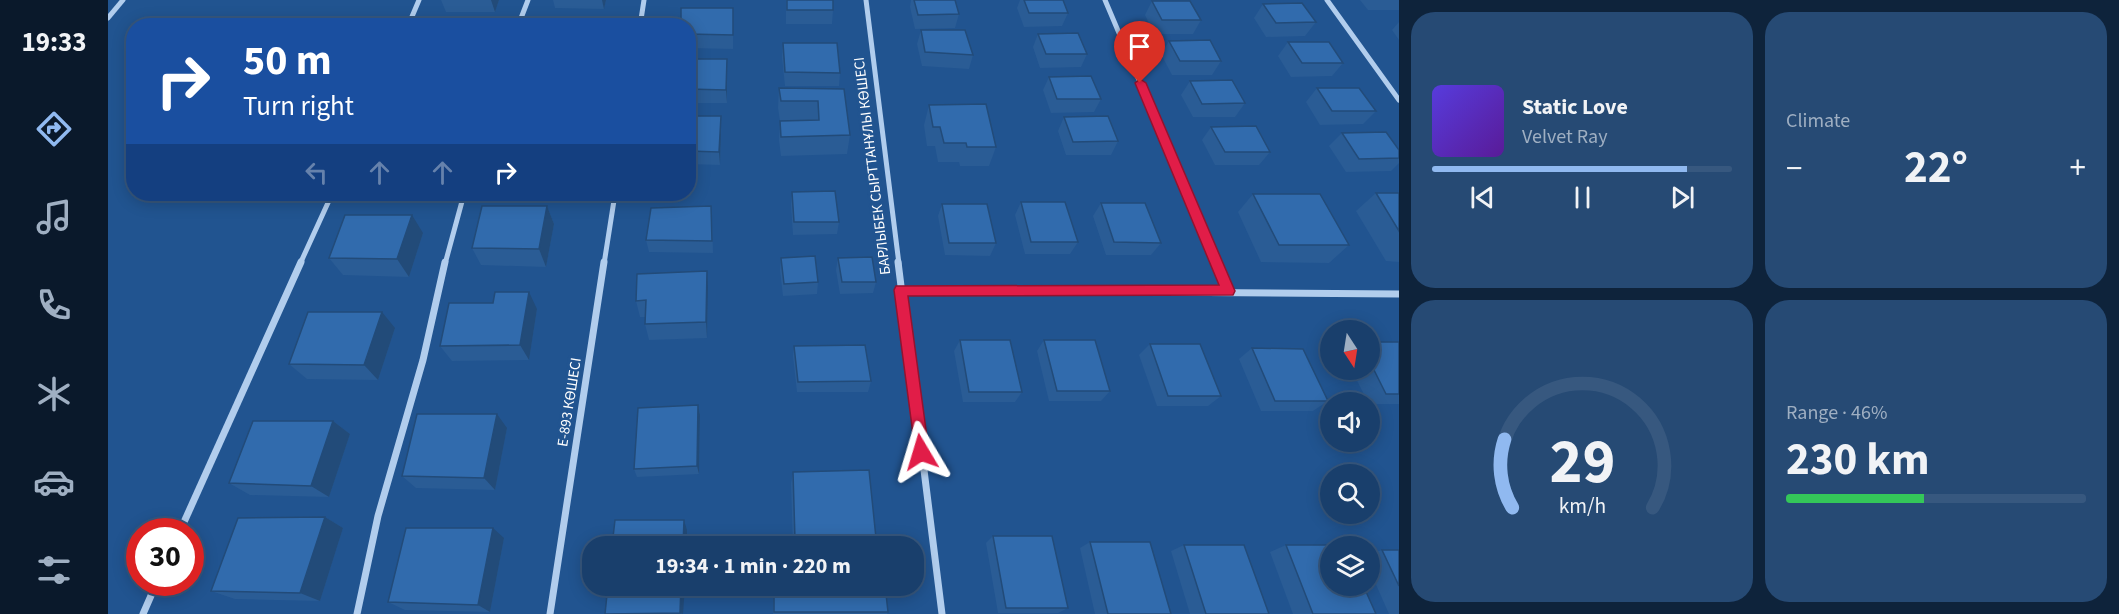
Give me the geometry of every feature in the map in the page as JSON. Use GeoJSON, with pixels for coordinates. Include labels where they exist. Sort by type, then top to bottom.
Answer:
{"type":"FeatureCollection","features":[{"type":"Feature","properties":{"kind":"street"},"geometry":{"type":"LineString","coordinates":[[108,18],[123,0]]}},
{"type":"Feature","properties":{"kind":"street"},"geometry":{"type":"LineString","coordinates":[[411,18],[419,0]]}},
{"type":"Feature","properties":{"kind":"street"},"geometry":{"type":"LineString","coordinates":[[521,18],[528,0]]}},
{"type":"Feature","properties":{"kind":"street"},"geometry":{"type":"LineString","coordinates":[[641,18],[644,0]]}},
{"type":"Feature","properties":{"kind":"street","name":"БАРЛЫБЕК СЫРТТАНҰЛЫ КӨШЕСІ"},"geometry":{"type":"LineString","coordinates":[[866,0],[942,614]]}},
{"type":"Feature","properties":{"kind":"street"},"geometry":{"type":"LineString","coordinates":[[1105,0],[1228,291]]}},
{"type":"Feature","properties":{"kind":"street"},"geometry":{"type":"LineString","coordinates":[[1327,0],[1399,100]]}},
{"type":"Feature","properties":{"kind":"street"},"geometry":{"type":"LineString","coordinates":[[186,518],[329,201]]}},
{"type":"Feature","properties":{"kind":"street"},"geometry":{"type":"LineString","coordinates":[[357,614],[378,516],[423,360],[449,245],[462,201]]}},
{"type":"Feature","properties":{"kind":"street","name":"Е-893 КӨШЕСІ"},"geometry":{"type":"LineString","coordinates":[[550,614],[614,201]]}},
{"type":"Feature","properties":{"kind":"street"},"geometry":{"type":"LineString","coordinates":[[901,290],[1399,294]]}},
{"type":"Feature","properties":{"kind":"street"},"geometry":{"type":"LineString","coordinates":[[143,614],[151,596]]}},
{"type":"Feature","properties":{"kind":"building"},"geometry":{"type":"Polygon","coordinates":[[[787,0],[833,0],[833,10],[787,10],[787,0]]]}},
{"type":"Feature","properties":{"kind":"building"},"geometry":{"type":"Polygon","coordinates":[[[914,0],[955,0],[959,14],[918,15],[914,0]]]}},
{"type":"Feature","properties":{"kind":"building"},"geometry":{"type":"Polygon","coordinates":[[[1024,0],[1063,0],[1068,13],[1029,13],[1024,0]]]}},
{"type":"Feature","properties":{"kind":"building"},"geometry":{"type":"Polygon","coordinates":[[[1152,1],[1190,1],[1201,20],[1162,20],[1152,1]]]}},
{"type":"Feature","properties":{"kind":"building"},"geometry":{"type":"Polygon","coordinates":[[[1302,3],[1316,22],[1276,23],[1263,4],[1302,3]]]}},
{"type":"Feature","properties":{"kind":"building"},"geometry":{"type":"Polygon","coordinates":[[[681,8],[733,8],[733,35],[696,34],[696,18],[681,18],[681,8]]]}},
{"type":"Feature","properties":{"kind":"building"},"geometry":{"type":"Polygon","coordinates":[[[921,30],[965,30],[973,55],[925,52],[921,30]]]}},
{"type":"Feature","properties":{"kind":"building"},"geometry":{"type":"Polygon","coordinates":[[[1078,33],[1087,54],[1046,54],[1038,34],[1078,33]]]}},
{"type":"Feature","properties":{"kind":"building"},"geometry":{"type":"Polygon","coordinates":[[[1210,40],[1221,61],[1180,61],[1169,41],[1210,40]]]}},
{"type":"Feature","properties":{"kind":"building"},"geometry":{"type":"Polygon","coordinates":[[[1288,42],[1329,42],[1343,63],[1302,63],[1288,42]]]}},
{"type":"Feature","properties":{"kind":"building"},"geometry":{"type":"Polygon","coordinates":[[[783,43],[837,43],[840,73],[785,72],[783,43]]]}},
{"type":"Feature","properties":{"kind":"building"},"geometry":{"type":"Polygon","coordinates":[[[696,59],[727,59],[726,90],[696,89],[696,59]]]}},
{"type":"Feature","properties":{"kind":"building"},"geometry":{"type":"Polygon","coordinates":[[[1091,76],[1101,99],[1057,99],[1049,77],[1091,76]]]}},
{"type":"Feature","properties":{"kind":"building"},"geometry":{"type":"Polygon","coordinates":[[[1232,80],[1245,103],[1202,104],[1190,81],[1232,80]]]}},
{"type":"Feature","properties":{"kind":"building"},"geometry":{"type":"Polygon","coordinates":[[[779,88],[844,89],[850,135],[781,137],[780,121],[819,120],[818,101],[781,101],[779,88]]]}},
{"type":"Feature","properties":{"kind":"building"},"geometry":{"type":"Polygon","coordinates":[[[1317,88],[1359,88],[1376,111],[1332,111],[1317,88]]]}},
{"type":"Feature","properties":{"kind":"building"},"geometry":{"type":"Polygon","coordinates":[[[986,104],[996,147],[967,147],[966,143],[944,143],[940,127],[933,127],[929,105],[986,104]]]}},
{"type":"Feature","properties":{"kind":"building"},"geometry":{"type":"Polygon","coordinates":[[[696,116],[721,116],[719,152],[696,151],[696,116]]]}},
{"type":"Feature","properties":{"kind":"building"},"geometry":{"type":"Polygon","coordinates":[[[1108,116],[1118,141],[1073,142],[1064,117],[1108,116]]]}},
{"type":"Feature","properties":{"kind":"building"},"geometry":{"type":"Polygon","coordinates":[[[1256,126],[1270,152],[1225,152],[1211,127],[1256,126]]]}},
{"type":"Feature","properties":{"kind":"building"},"geometry":{"type":"Polygon","coordinates":[[[1386,132],[1399,150],[1399,158],[1359,159],[1342,133],[1386,132]]]}},
{"type":"Feature","properties":{"kind":"building"},"geometry":{"type":"Polygon","coordinates":[[[835,191],[839,222],[794,222],[792,192],[835,191]]]}},
{"type":"Feature","properties":{"kind":"building"},"geometry":{"type":"Polygon","coordinates":[[[1376,193],[1399,193],[1399,231],[1376,193]]]}},
{"type":"Feature","properties":{"kind":"building"},"geometry":{"type":"Polygon","coordinates":[[[1253,194],[1320,194],[1349,245],[1279,245],[1253,194]]]}},
{"type":"Feature","properties":{"kind":"building"},"geometry":{"type":"Polygon","coordinates":[[[1021,202],[1065,202],[1078,242],[1031,242],[1021,202]]]}},
{"type":"Feature","properties":{"kind":"building"},"geometry":{"type":"Polygon","coordinates":[[[1101,203],[1145,203],[1161,243],[1114,242],[1101,203]]]}},
{"type":"Feature","properties":{"kind":"building"},"geometry":{"type":"Polygon","coordinates":[[[942,204],[987,204],[996,243],[949,243],[942,204]]]}},
{"type":"Feature","properties":{"kind":"building"},"geometry":{"type":"Polygon","coordinates":[[[482,206],[547,206],[539,249],[472,248],[482,206]]]}},
{"type":"Feature","properties":{"kind":"building"},"geometry":{"type":"Polygon","coordinates":[[[711,206],[712,241],[646,240],[651,208],[711,206]]]}},
{"type":"Feature","properties":{"kind":"building"},"geometry":{"type":"Polygon","coordinates":[[[345,215],[412,215],[397,259],[329,258],[345,215]]]}},
{"type":"Feature","properties":{"kind":"building"},"geometry":{"type":"Polygon","coordinates":[[[815,256],[818,282],[784,284],[781,258],[815,256]]]}},
{"type":"Feature","properties":{"kind":"building"},"geometry":{"type":"Polygon","coordinates":[[[872,257],[876,282],[842,282],[838,258],[872,257]]]}},
{"type":"Feature","properties":{"kind":"building"},"geometry":{"type":"Polygon","coordinates":[[[707,271],[706,322],[645,324],[646,300],[636,301],[637,274],[707,271]]]}},
{"type":"Feature","properties":{"kind":"building"},"geometry":{"type":"Polygon","coordinates":[[[495,292],[529,292],[520,345],[440,346],[449,303],[493,303],[495,292]]]}},
{"type":"Feature","properties":{"kind":"building"},"geometry":{"type":"Polygon","coordinates":[[[308,312],[382,312],[364,365],[289,364],[308,312]]]}},
{"type":"Feature","properties":{"kind":"building"},"geometry":{"type":"Polygon","coordinates":[[[960,340],[1010,340],[1022,392],[969,392],[960,340]]]}},
{"type":"Feature","properties":{"kind":"building"},"geometry":{"type":"Polygon","coordinates":[[[1044,340],[1095,340],[1110,391],[1057,391],[1044,340]]]}},
{"type":"Feature","properties":{"kind":"building"},"geometry":{"type":"Polygon","coordinates":[[[1380,342],[1399,342],[1399,394],[1386,394],[1379,380],[1380,342]]]}},
{"type":"Feature","properties":{"kind":"building"},"geometry":{"type":"Polygon","coordinates":[[[1150,344],[1200,344],[1221,396],[1168,396],[1150,344]]]}},
{"type":"Feature","properties":{"kind":"building"},"geometry":{"type":"Polygon","coordinates":[[[865,345],[871,381],[798,382],[794,346],[865,345]]]}},
{"type":"Feature","properties":{"kind":"building"},"geometry":{"type":"Polygon","coordinates":[[[1252,348],[1303,349],[1324,392],[1320,392],[1320,401],[1275,401],[1252,348]]]}},
{"type":"Feature","properties":{"kind":"building"},"geometry":{"type":"Polygon","coordinates":[[[698,405],[697,466],[634,469],[638,408],[698,405]]]}},
{"type":"Feature","properties":{"kind":"building"},"geometry":{"type":"Polygon","coordinates":[[[417,414],[497,414],[484,478],[402,476],[417,414]]]}},
{"type":"Feature","properties":{"kind":"building"},"geometry":{"type":"Polygon","coordinates":[[[253,421],[333,421],[311,486],[229,483],[253,421]]]}},
{"type":"Feature","properties":{"kind":"building"},"geometry":{"type":"Polygon","coordinates":[[[869,470],[876,536],[795,536],[793,472],[869,470]]]}},
{"type":"Feature","properties":{"kind":"building"},"geometry":{"type":"Polygon","coordinates":[[[325,517],[300,593],[211,591],[238,518],[325,517]]]}},
{"type":"Feature","properties":{"kind":"building"},"geometry":{"type":"Polygon","coordinates":[[[615,520],[684,520],[683,536],[613,536],[615,520]]]}},
{"type":"Feature","properties":{"kind":"building"},"geometry":{"type":"Polygon","coordinates":[[[406,528],[493,528],[478,605],[388,602],[406,528]]]}},
{"type":"Feature","properties":{"kind":"building"},"geometry":{"type":"Polygon","coordinates":[[[993,536],[1052,536],[1068,608],[1006,608],[993,536]]]}},
{"type":"Feature","properties":{"kind":"building"},"geometry":{"type":"Polygon","coordinates":[[[1090,542],[1150,542],[1171,614],[1108,614],[1090,542]]]}},
{"type":"Feature","properties":{"kind":"building"},"geometry":{"type":"Polygon","coordinates":[[[1184,545],[1244,545],[1269,614],[1206,614],[1184,545]]]}},
{"type":"Feature","properties":{"kind":"building"},"geometry":{"type":"Polygon","coordinates":[[[1286,545],[1320,545],[1320,596],[1368,596],[1376,614],[1313,614],[1286,545]]]}},
{"type":"Feature","properties":{"kind":"building"},"geometry":{"type":"Polygon","coordinates":[[[1382,550],[1399,550],[1399,586],[1382,550]]]}},
{"type":"Feature","properties":{"kind":"building"},"geometry":{"type":"Polygon","coordinates":[[[607,596],[681,596],[680,613],[605,614],[607,596]]]}},
{"type":"Feature","properties":{"kind":"building"},"geometry":{"type":"Polygon","coordinates":[[[774,596],[886,596],[888,612],[774,612],[774,596]]]}},
{"type":"Feature","properties":{"kind":"route"},"geometry":{"type":"LineString","coordinates":[[921,452],[901,290],[1228,291],[1140,83]]}}]}
